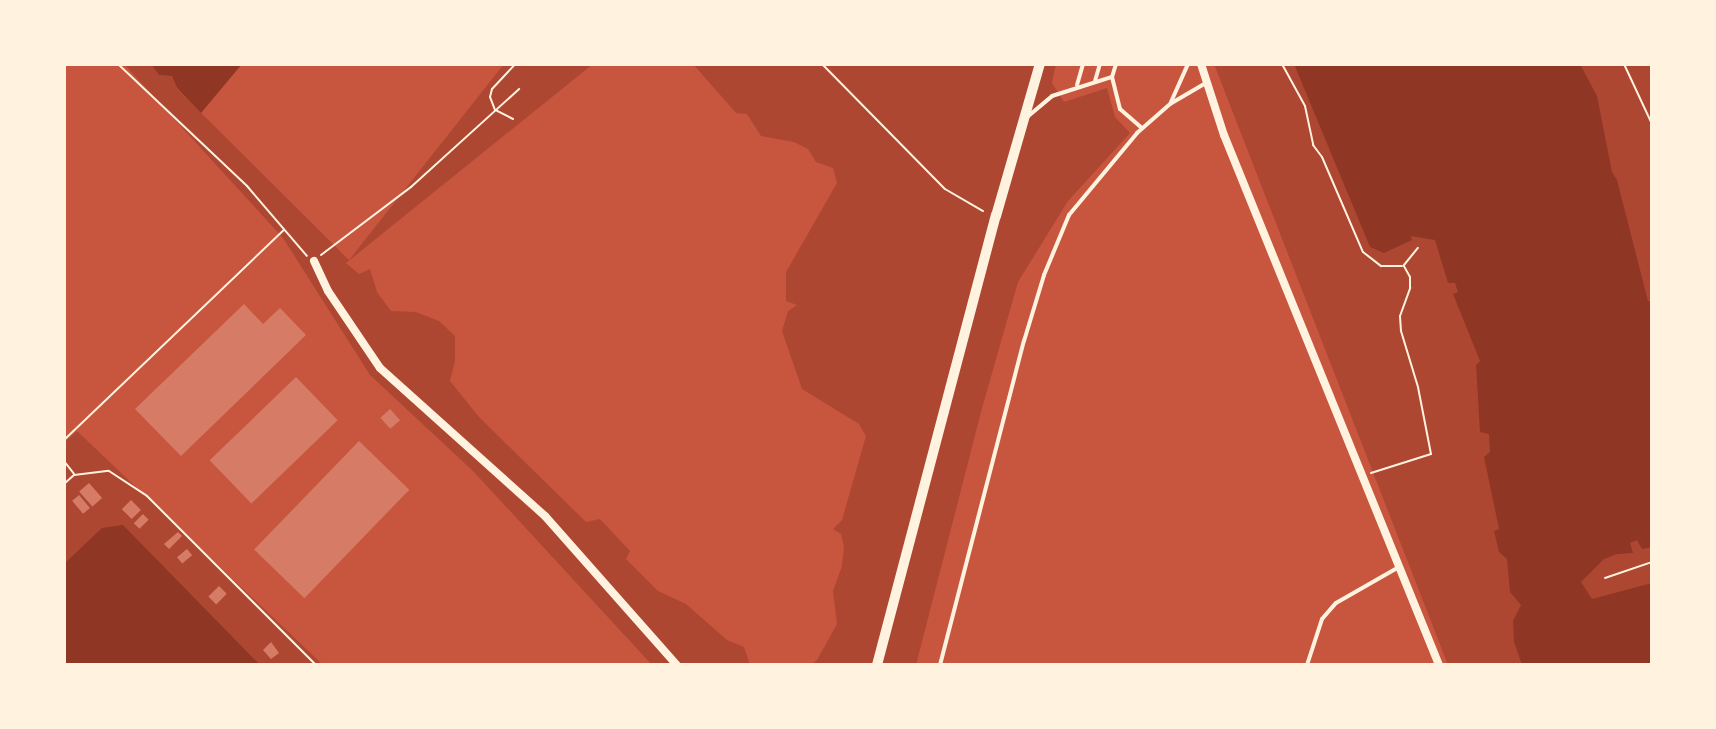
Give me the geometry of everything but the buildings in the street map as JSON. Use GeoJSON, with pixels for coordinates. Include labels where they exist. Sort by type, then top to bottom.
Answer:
{"type":"FeatureCollection","features":[{"type":"Feature","properties":{"kind":"street"},"geometry":{"type":"LineString","coordinates":[[877,665],[996,216],[1040,64]]}},
{"type":"Feature","properties":{"kind":"street"},"geometry":{"type":"LineString","coordinates":[[1201,64],[1439,665]]}},
{"type":"Feature","properties":{"kind":"street"},"geometry":{"type":"LineString","coordinates":[[314,261],[328,291],[380,368],[545,516],[677,665]]}},
{"type":"Feature","properties":{"kind":"lane"},"geometry":{"type":"LineString","coordinates":[[1077,85],[1083,64]]}},
{"type":"Feature","properties":{"kind":"lane"},"geometry":{"type":"LineString","coordinates":[[1095,81],[1100,64]]}},
{"type":"Feature","properties":{"kind":"lane"},"geometry":{"type":"LineString","coordinates":[[1116,64],[1112,77],[1120,109],[1142,128]]}},
{"type":"Feature","properties":{"kind":"lane"},"geometry":{"type":"LineString","coordinates":[[1170,104],[1188,64]]}},
{"type":"Feature","properties":{"kind":"lane"},"geometry":{"type":"LineString","coordinates":[[1025,119],[1052,96],[1077,85],[1112,77]]}},
{"type":"Feature","properties":{"kind":"lane"},"geometry":{"type":"LineString","coordinates":[[940,665],[1044,275],[1069,215],[1142,128],[1170,104],[1206,83]]}},
{"type":"Feature","properties":{"kind":"lane"},"geometry":{"type":"LineString","coordinates":[[1307,665],[1322,619],[1336,603],[1401,566]]}},
{"type":"Feature","properties":{"kind":"path"},"geometry":{"type":"LineString","coordinates":[[118,64],[247,186],[296,246],[314,261],[411,187],[519,89]]}},
{"type":"Feature","properties":{"kind":"path"},"geometry":{"type":"LineString","coordinates":[[513,119],[495,110],[490,97],[492,89],[515,64]]}},
{"type":"Feature","properties":{"kind":"path"},"geometry":{"type":"LineString","coordinates":[[822,64],[945,189],[996,216]]}},
{"type":"Feature","properties":{"kind":"path"},"geometry":{"type":"LineString","coordinates":[[1282,64],[1305,106],[1313,145],[1322,157],[1363,252],[1381,266],[1404,266]]}},
{"type":"Feature","properties":{"kind":"path"},"geometry":{"type":"LineString","coordinates":[[1624,64],[1652,124]]}},
{"type":"Feature","properties":{"kind":"path"},"geometry":{"type":"LineString","coordinates":[[64,440],[285,229]]}},
{"type":"Feature","properties":{"kind":"path"},"geometry":{"type":"LineString","coordinates":[[1404,266],[1418,248]]}},
{"type":"Feature","properties":{"kind":"path"},"geometry":{"type":"LineString","coordinates":[[1364,475],[1431,454],[1418,387],[1401,331],[1400,316],[1410,288],[1410,277],[1404,266]]}},
{"type":"Feature","properties":{"kind":"path"},"geometry":{"type":"LineString","coordinates":[[64,461],[74,475]]}},
{"type":"Feature","properties":{"kind":"path"},"geometry":{"type":"LineString","coordinates":[[64,484],[74,475],[109,471],[147,496],[316,665]]}},
{"type":"Feature","properties":{"kind":"path"},"geometry":{"type":"LineString","coordinates":[[1605,578],[1652,562]]}},
{"type":"Feature","properties":{"kind":"shaded area"},"geometry":{"type":"Polygon","coordinates":[[[124,64],[151,64],[159,75],[172,76],[177,89],[349,260],[504,64],[593,64],[346,263],[359,274],[370,269],[377,292],[391,311],[416,312],[439,321],[455,336],[455,361],[450,381],[479,417],[586,522],[600,519],[630,551],[626,559],[658,591],[686,604],[727,640],[744,647],[750,665],[652,665],[474,472],[370,375],[283,238],[124,64]]]}},
{"type":"Feature","properties":{"kind":"shaded area"},"geometry":{"type":"Polygon","coordinates":[[[151,64],[242,64],[201,113],[177,88],[172,76],[159,75],[151,64]]]}},
{"type":"Feature","properties":{"kind":"shaded area"},"geometry":{"type":"Polygon","coordinates":[[[693,64],[1056,64],[1052,83],[1064,102],[1107,88],[1115,117],[1130,133],[1068,201],[1018,282],[916,665],[811,665],[837,624],[833,591],[842,566],[844,546],[841,534],[833,529],[842,520],[866,436],[859,424],[802,389],[782,331],[788,311],[797,305],[786,301],[786,272],[837,183],[833,168],[816,162],[808,149],[794,142],[761,136],[747,114],[736,113],[693,64]]]}},
{"type":"Feature","properties":{"kind":"shaded area"},"geometry":{"type":"Polygon","coordinates":[[[1214,64],[1652,64],[1652,665],[1448,665],[1214,64]]]}},
{"type":"Feature","properties":{"kind":"shaded area"},"geometry":{"type":"Polygon","coordinates":[[[1294,64],[1580,64],[1597,96],[1612,172],[1617,180],[1648,301],[1652,302],[1652,547],[1642,549],[1637,540],[1630,543],[1633,553],[1604,559],[1581,582],[1592,599],[1652,583],[1652,665],[1522,665],[1514,642],[1513,621],[1521,605],[1510,592],[1507,559],[1499,552],[1494,531],[1499,529],[1484,457],[1490,452],[1489,434],[1480,432],[1476,365],[1480,361],[1453,294],[1458,292],[1455,283],[1448,283],[1435,240],[1411,236],[1412,240],[1384,253],[1370,247],[1294,64]]]}},
{"type":"Feature","properties":{"kind":"shaded area"},"geometry":{"type":"Polygon","coordinates":[[[77,431],[323,665],[64,665],[64,443],[77,431]]]}},
{"type":"Feature","properties":{"kind":"shaded area"},"geometry":{"type":"Polygon","coordinates":[[[123,525],[260,665],[64,665],[64,564],[102,528],[123,525]]]}}]}
